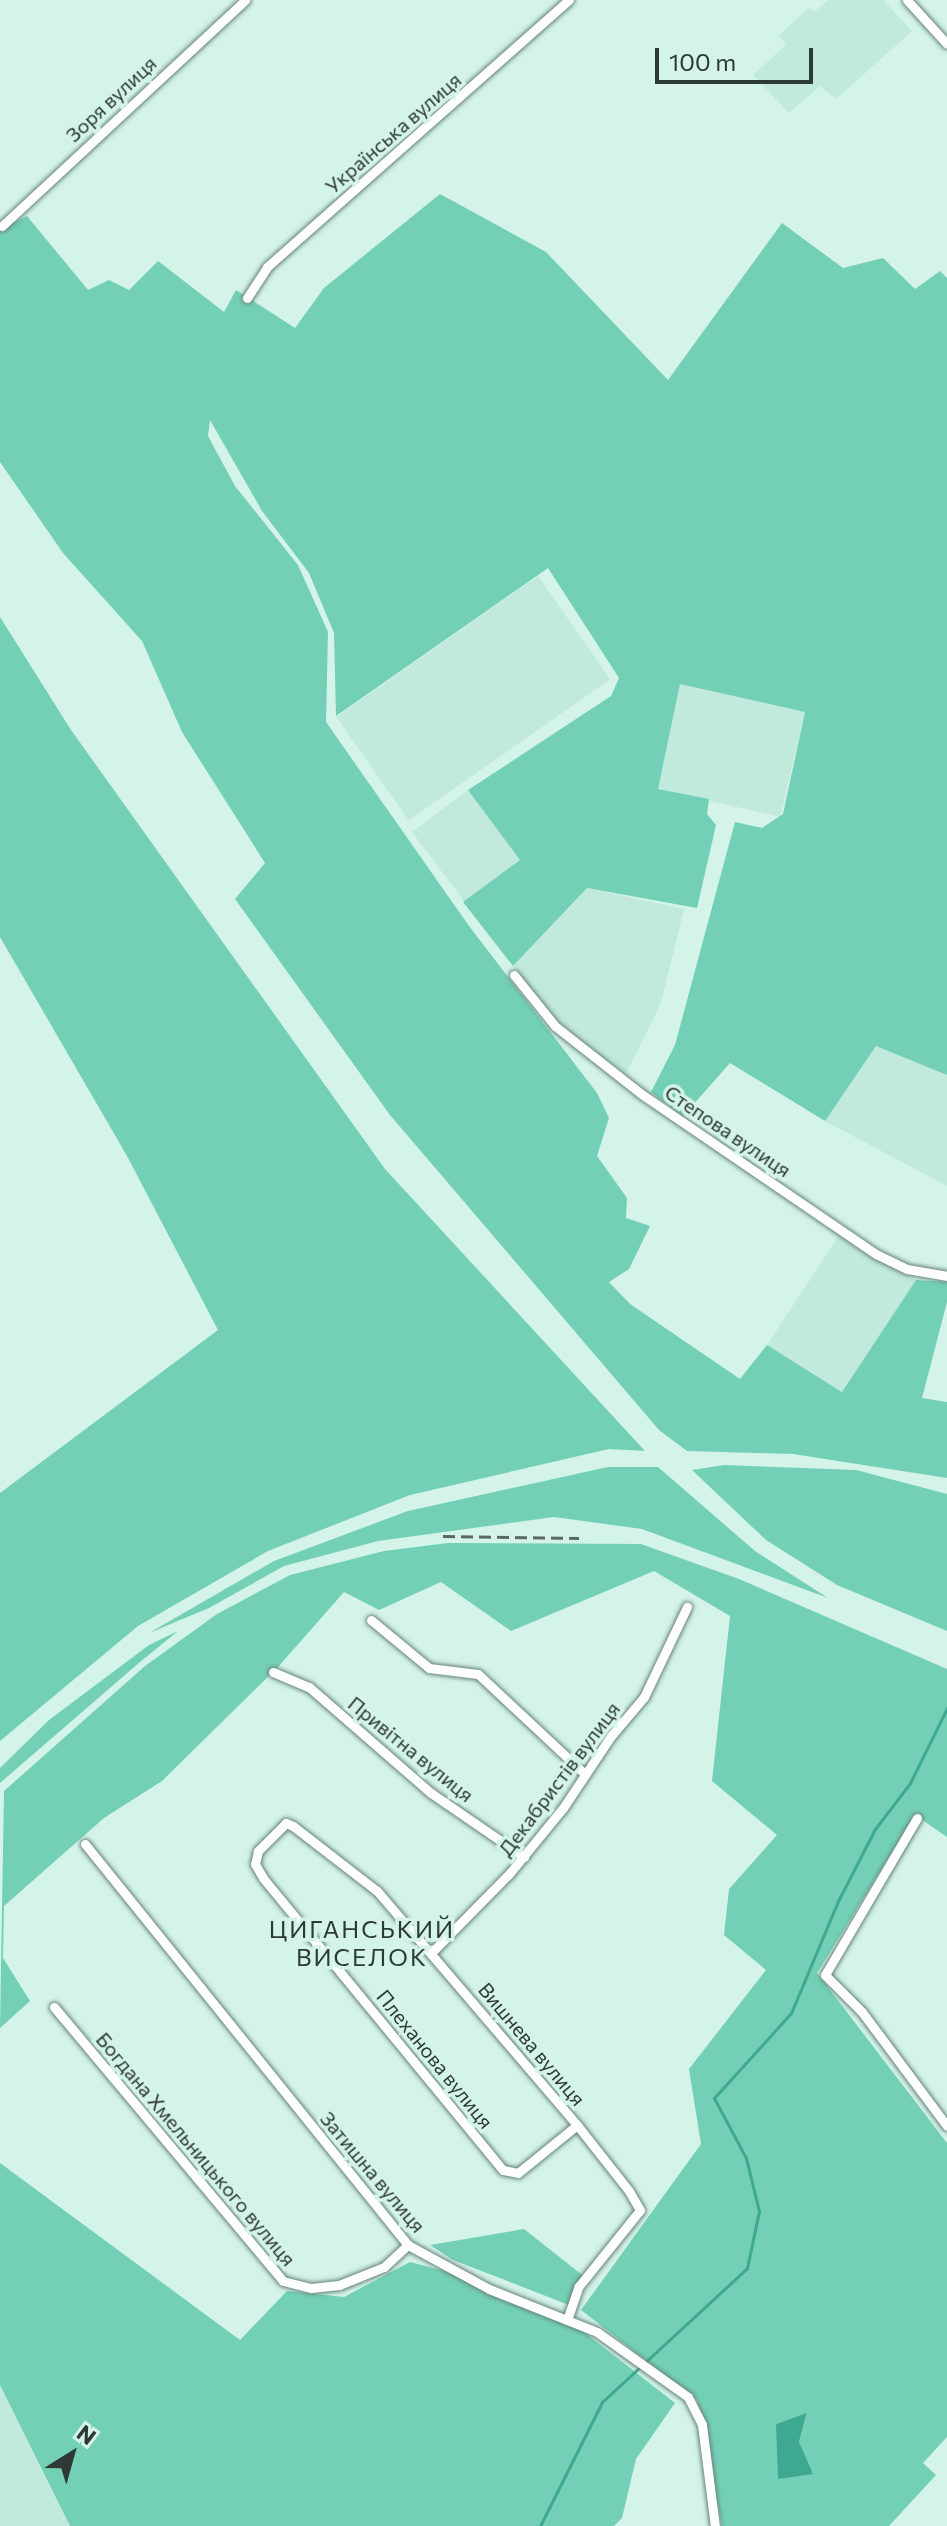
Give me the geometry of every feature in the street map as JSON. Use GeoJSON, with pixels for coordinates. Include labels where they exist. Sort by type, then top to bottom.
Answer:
{"type":"FeatureCollection","features":[{"type":"Feature","properties":{"kind":"street","name":"Зоря вулиця"},"geometry":{"type":"LineString","coordinates":[[2,226],[245,0]]}},
{"type":"Feature","properties":{"kind":"street","name":"Українська вулиця"},"geometry":{"type":"LineString","coordinates":[[247,298],[267,267],[569,0]]}},
{"type":"Feature","properties":{"kind":"street"},"geometry":{"type":"LineString","coordinates":[[907,0],[947,44]]}},
{"type":"Feature","properties":{"kind":"street","name":"Степова вулиця"},"geometry":{"type":"LineString","coordinates":[[514,975],[555,1026],[640,1093],[876,1254],[907,1269],[947,1276]]}},
{"type":"Feature","properties":{"kind":"street","name":"Декабристів вулиця"},"geometry":{"type":"LineString","coordinates":[[431,1953],[524,1857],[651,1687],[687,1607]]}},
{"type":"Feature","properties":{"kind":"street"},"geometry":{"type":"LineString","coordinates":[[371,1620],[429,1668],[478,1674],[585,1774]]}},
{"type":"Feature","properties":{"kind":"street","name":"Привітна вулиця"},"geometry":{"type":"LineString","coordinates":[[273,1672],[309,1687],[431,1793],[524,1857]]}},
{"type":"Feature","properties":{"kind":"street"},"geometry":{"type":"LineString","coordinates":[[917,1818],[825,1975],[862,2012],[947,2126]]}},
{"type":"Feature","properties":{"kind":"street","name":"Вишнева вулиця"},"geometry":{"type":"LineString","coordinates":[[286,1823],[307,1833],[377,1891],[577,2125],[640,2210],[579,2286],[567,2320]]}},
{"type":"Feature","properties":{"kind":"street","name":"Плеханова вулиця"},"geometry":{"type":"LineString","coordinates":[[286,1823],[255,1855],[257,1869],[498,2165],[518,2173],[577,2125]]}},
{"type":"Feature","properties":{"kind":"street","name":"Затишна вулиця"},"geometry":{"type":"LineString","coordinates":[[85,1844],[408,2245],[489,2289],[616,2343],[688,2397],[701,2417],[715,2526]]}},
{"type":"Feature","properties":{"kind":"street","name":"Богдана Хмельницького вулиця"},"geometry":{"type":"LineString","coordinates":[[54,2007],[283,2281],[311,2288],[339,2285],[393,2262],[408,2245]]}},
{"type":"Feature","properties":{"kind":"shaded area"},"geometry":{"type":"Polygon","coordinates":[[[828,0],[883,0],[912,31],[836,99],[820,86],[789,113],[753,75],[786,45],[779,35],[810,7],[814,12],[828,0]]]}},
{"type":"Feature","properties":{"kind":"shaded area"},"geometry":{"type":"Polygon","coordinates":[[[440,194],[546,252],[668,380],[782,223],[843,268],[883,258],[915,289],[940,271],[947,278],[947,1075],[876,1046],[825,1121],[730,1063],[683,1116],[651,1092],[675,1045],[735,822],[762,828],[783,814],[805,712],[680,684],[658,789],[709,799],[707,814],[716,825],[697,908],[587,888],[513,966],[463,902],[520,860],[468,790],[611,696],[619,678],[548,568],[336,716],[334,633],[309,573],[262,511],[210,420],[208,436],[235,486],[298,565],[328,632],[326,722],[469,926],[597,1093],[609,1118],[597,1156],[627,1198],[626,1218],[650,1226],[629,1269],[609,1282],[630,1304],[740,1379],[767,1345],[842,1392],[916,1280],[947,1282],[947,1302],[922,1398],[947,1402],[947,1478],[793,1454],[687,1451],[659,1430],[390,1115],[235,899],[265,863],[182,732],[142,641],[63,553],[0,462],[0,229],[27,216],[88,290],[109,280],[129,290],[158,261],[224,312],[236,290],[295,328],[324,288],[440,194]]]}},
{"type":"Feature","properties":{"kind":"shaded area"},"geometry":{"type":"Polygon","coordinates":[[[538,576],[610,679],[409,820],[336,717],[538,576]]]}},
{"type":"Feature","properties":{"kind":"shaded area"},"geometry":{"type":"Polygon","coordinates":[[[0,617],[71,730],[385,1169],[645,1451],[609,1449],[410,1495],[268,1551],[138,1626],[0,1741],[0,1493],[218,1330],[127,1156],[0,937],[0,617]]]}},
{"type":"Feature","properties":{"kind":"shaded area"},"geometry":{"type":"Polygon","coordinates":[[[680,683],[805,712],[780,817],[656,788],[680,683]]]}},
{"type":"Feature","properties":{"kind":"shaded area"},"geometry":{"type":"Polygon","coordinates":[[[468,790],[520,859],[464,902],[412,832],[468,790]]]}},
{"type":"Feature","properties":{"kind":"shaded area"},"geometry":{"type":"Polygon","coordinates":[[[587,888],[684,909],[661,1003],[626,1074],[557,1024],[513,966],[587,888]]]}},
{"type":"Feature","properties":{"kind":"shaded area"},"geometry":{"type":"Polygon","coordinates":[[[876,1045],[947,1075],[947,1186],[825,1121],[876,1045]]]}},
{"type":"Feature","properties":{"kind":"shaded area"},"geometry":{"type":"Polygon","coordinates":[[[840,1234],[874,1259],[916,1280],[843,1392],[767,1345],[840,1234]]]}},
{"type":"Feature","properties":{"kind":"shaded area"},"geometry":{"type":"Polygon","coordinates":[[[724,1465],[856,1470],[947,1494],[947,1631],[837,1585],[766,1540],[692,1470],[724,1465]]]}},
{"type":"Feature","properties":{"kind":"shaded area"},"geometry":{"type":"Polygon","coordinates":[[[608,1467],[658,1467],[755,1551],[828,1598],[642,1529],[554,1517],[378,1541],[284,1566],[209,1608],[149,1633],[274,1561],[408,1511],[608,1467]]]}},
{"type":"Feature","properties":{"kind":"shaded area"},"geometry":{"type":"Polygon","coordinates":[[[448,1543],[641,1544],[739,1579],[947,1669],[947,1837],[915,1815],[817,1973],[947,2143],[947,2437],[923,2463],[936,2475],[889,2526],[722,2526],[697,2400],[581,2310],[701,2144],[689,2069],[766,1970],[724,1935],[729,1889],[777,1835],[712,1781],[730,1616],[654,1571],[511,1631],[441,1582],[379,1610],[344,1592],[278,1667],[162,1781],[104,1818],[4,1906],[3,1958],[30,2001],[0,2028],[4,1791],[145,1666],[217,1614],[290,1575],[384,1551],[448,1543]],[[807,2414],[776,2424],[799,2442],[807,2414]]]}},
{"type":"Feature","properties":{"kind":"shaded area"},"geometry":{"type":"Polygon","coordinates":[[[178,1631],[0,1783],[0,1768],[49,1720],[149,1645],[178,1631]]]}},
{"type":"Feature","properties":{"kind":"shaded area"},"geometry":{"type":"Polygon","coordinates":[[[0,2163],[240,2340],[287,2291],[344,2297],[410,2262],[444,2271],[575,2325],[675,2403],[636,2459],[622,2518],[614,2526],[70,2526],[0,2385],[0,2163]]]}},
{"type":"Feature","properties":{"kind":"shaded area"},"geometry":{"type":"Polygon","coordinates":[[[524,2229],[586,2278],[569,2305],[453,2260],[430,2245],[524,2229]]]}},
{"type":"Feature","properties":{"kind":"shaded area"},"geometry":{"type":"Polygon","coordinates":[[[0,2385],[70,2526],[0,2526],[0,2385]]]}},
{"type":"Feature","properties":{"kind":"shaded area"},"geometry":{"type":"Polygon","coordinates":[[[807,2413],[799,2442],[813,2474],[778,2479],[776,2424],[807,2413]]]}},
{"type":"Feature","properties":{"kind":"waterway"},"geometry":{"type":"LineString","coordinates":[[540,2526],[602,2402],[747,2268],[759,2211],[746,2158],[714,2098],[791,2013],[839,1899],[875,1829],[910,1783],[947,1708]]}},
{"type":"Feature","properties":{"kind":"railway"},"geometry":{"type":"LineString","coordinates":[[443,1536],[579,1538]]}},
{"type":"Feature","properties":{"kind":"district","name":"ЦИГАНСЬКИЙ ВИСЕЛОК"},"geometry":{"type":"Point","coordinates":[362,1943]}}]}
